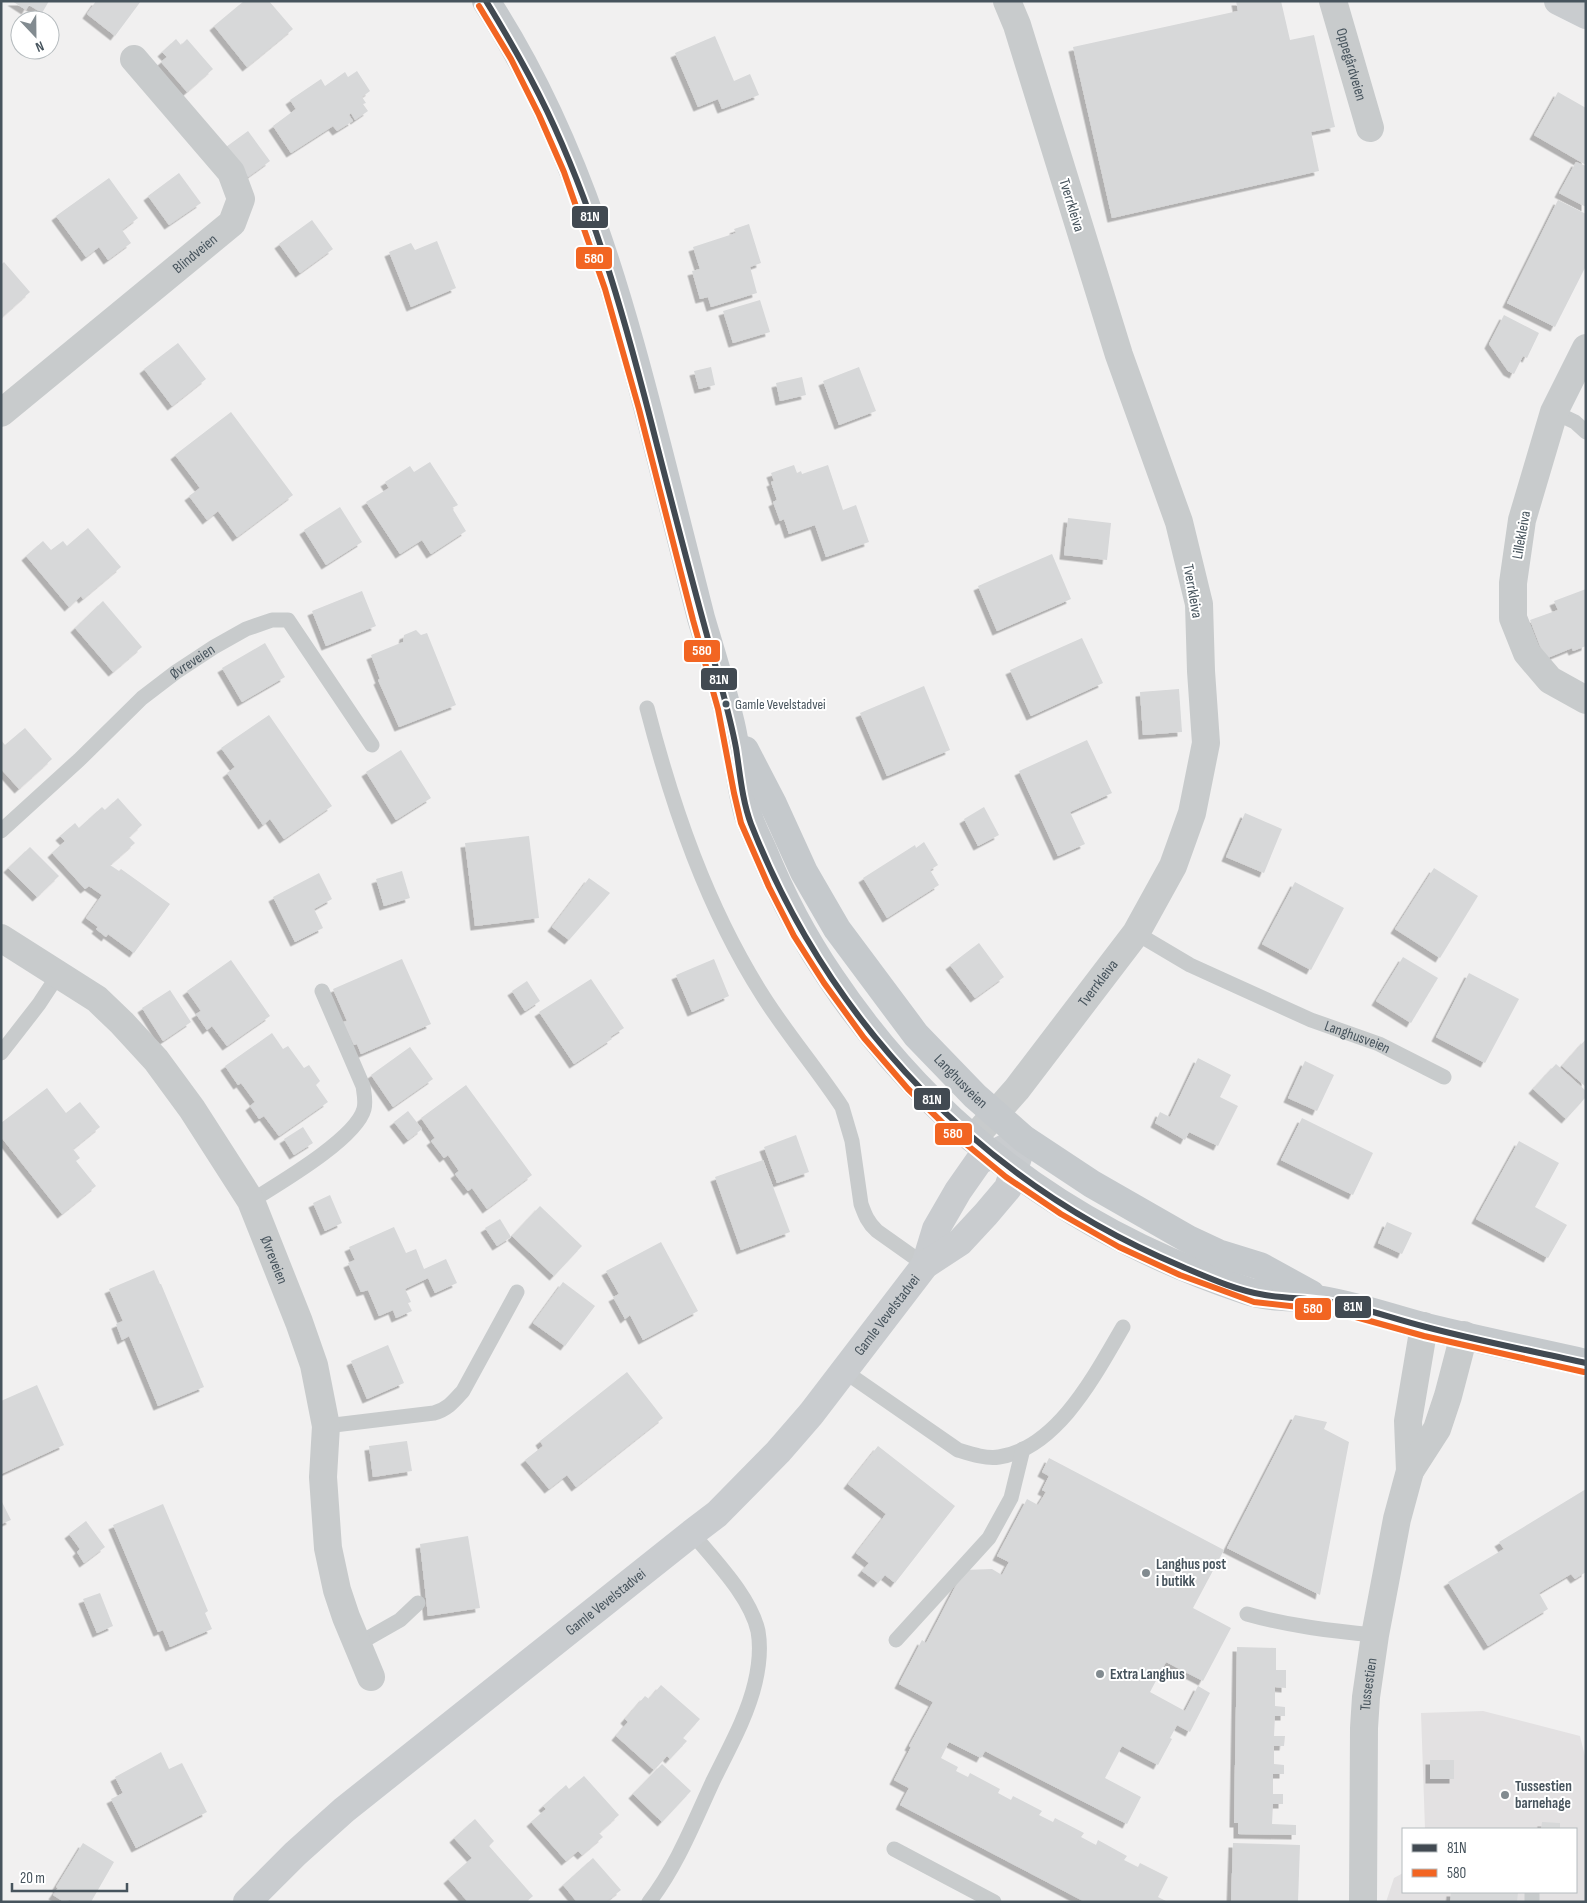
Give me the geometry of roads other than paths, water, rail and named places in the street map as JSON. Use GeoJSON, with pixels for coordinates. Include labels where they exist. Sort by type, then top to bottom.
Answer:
{"type":"FeatureCollection","features":[{"type":"Feature","properties":{"kind":"main road","name":"Langhusveien"},"geometry":{"type":"LineString","coordinates":[[486,1],[542,100],[581,189],[600,240],[636,362],[701,616],[731,723],[748,814],[772,873],[794,919],[844,997],[889,1056],[934,1104],[1013,1172],[1125,1242],[1253,1293],[1324,1300],[1464,1336],[1586,1363]]}},
{"type":"Feature","properties":{"kind":"main road","name":"Langhusveien"},"geometry":{"type":"LineString","coordinates":[[731,723],[804,872],[837,929],[916,1035],[995,1115],[1024,1139],[1092,1184],[1188,1239],[1218,1253],[1260,1266],[1324,1300]]}},
{"type":"Feature","properties":{"kind":"street","name":"Tverrkleiva"},"geometry":{"type":"LineString","coordinates":[[982,1147],[995,1115],[1136,934],[1173,866],[1192,813],[1206,743],[1199,604],[1179,522],[1119,355],[1020,34],[1006,1]]}},
{"type":"Feature","properties":{"kind":"street","name":"Oppegårdveien"},"geometry":{"type":"LineString","coordinates":[[1333,1],[1370,128]]}},
{"type":"Feature","properties":{"kind":"street"},"geometry":{"type":"LineString","coordinates":[[1558,1],[1586,15]]}},
{"type":"Feature","properties":{"kind":"street","name":"Blindveien"},"geometry":{"type":"LineString","coordinates":[[1,413],[232,223],[241,199],[230,172],[134,59]]}},
{"type":"Feature","properties":{"kind":"street","name":"Lillekleiva"},"geometry":{"type":"LineString","coordinates":[[1586,348],[1554,412],[1522,520],[1513,583],[1513,618],[1527,654],[1550,680],[1586,700]]}},
{"type":"Feature","properties":{"kind":"street","name":"Øvreveien"},"geometry":{"type":"LineString","coordinates":[[1,938],[98,1000],[156,1060],[192,1109],[251,1201],[314,1365],[326,1426],[323,1477],[328,1548],[337,1590],[356,1645],[371,1677]]}},
{"type":"Feature","properties":{"kind":"street","name":"Gamle Vevelstadvei"},"geometry":{"type":"LineString","coordinates":[[247,1902],[295,1854],[344,1810],[717,1514],[778,1452],[811,1414],[925,1265],[960,1242],[1008,1188],[1024,1139],[982,1147],[979,1161],[958,1191],[936,1229],[925,1265]]}},
{"type":"Feature","properties":{"kind":"street","name":"Tussestien"},"geometry":{"type":"LineString","coordinates":[[1410,1472],[1408,1421],[1424,1326]]}},
{"type":"Feature","properties":{"kind":"street","name":"Tussestien"},"geometry":{"type":"LineString","coordinates":[[1362,1902],[1364,1728],[1366,1697],[1375,1635],[1397,1519],[1410,1472],[1436,1429],[1448,1396],[1464,1336]]}},
{"type":"Feature","properties":{"kind":"lane"},"geometry":{"type":"LineString","coordinates":[[1554,412],[1575,422],[1586,432]]}},
{"type":"Feature","properties":{"kind":"lane","name":"Øvreveien"},"geometry":{"type":"LineString","coordinates":[[1,831],[79,760],[142,698],[176,672],[214,647],[246,629],[272,620],[288,620],[372,745]]}},
{"type":"Feature","properties":{"kind":"lane"},"geometry":{"type":"LineString","coordinates":[[647,708],[675,806],[720,918],[763,996],[842,1107],[850,1134],[861,1204],[865,1216],[877,1231],[925,1265]]}},
{"type":"Feature","properties":{"kind":"lane","name":"Langhusveien"},"geometry":{"type":"LineString","coordinates":[[1136,934],[1190,966],[1311,1020],[1379,1044],[1444,1077]]}},
{"type":"Feature","properties":{"kind":"lane"},"geometry":{"type":"LineString","coordinates":[[1,1053],[39,1004],[58,975]]}},
{"type":"Feature","properties":{"kind":"lane"},"geometry":{"type":"LineString","coordinates":[[251,1201],[307,1165],[348,1133],[360,1118],[364,1109],[366,1102],[363,1086],[322,991]]}},
{"type":"Feature","properties":{"kind":"lane"},"geometry":{"type":"LineString","coordinates":[[326,1426],[442,1411],[451,1405],[463,1391],[517,1292]]}},
{"type":"Feature","properties":{"kind":"lane"},"geometry":{"type":"LineString","coordinates":[[844,1371],[958,1450],[977,1455],[999,1457],[1041,1439],[1062,1420],[1099,1368],[1123,1327]]}},
{"type":"Feature","properties":{"kind":"lane"},"geometry":{"type":"LineString","coordinates":[[896,1640],[989,1538],[1011,1498],[1023,1448]]}},
{"type":"Feature","properties":{"kind":"lane"},"geometry":{"type":"LineString","coordinates":[[649,1902],[668,1874],[725,1757],[754,1685],[759,1663],[758,1630],[752,1614],[724,1572],[692,1534]]}},
{"type":"Feature","properties":{"kind":"lane"},"geometry":{"type":"LineString","coordinates":[[356,1645],[400,1620],[418,1604]]}},
{"type":"Feature","properties":{"kind":"lane"},"geometry":{"type":"LineString","coordinates":[[1247,1614],[1266,1620],[1316,1629],[1375,1635]]}},
{"type":"Feature","properties":{"kind":"lane"},"geometry":{"type":"LineString","coordinates":[[894,1849],[994,1902]]}},
{"type":"Feature","properties":{"kind":"place","name":"Gamle Vevelstadvei"},"geometry":{"type":"Point","coordinates":[726,704]}},
{"type":"Feature","properties":{"kind":"place","name":"Langhus post i butikk"},"geometry":{"type":"Point","coordinates":[1146,1573]}},
{"type":"Feature","properties":{"kind":"place","name":"Extra Langhus"},"geometry":{"type":"Point","coordinates":[1100,1674]}},
{"type":"Feature","properties":{"kind":"place","name":"Tussestien barnehage"},"geometry":{"type":"Point","coordinates":[1505,1795]}}]}
